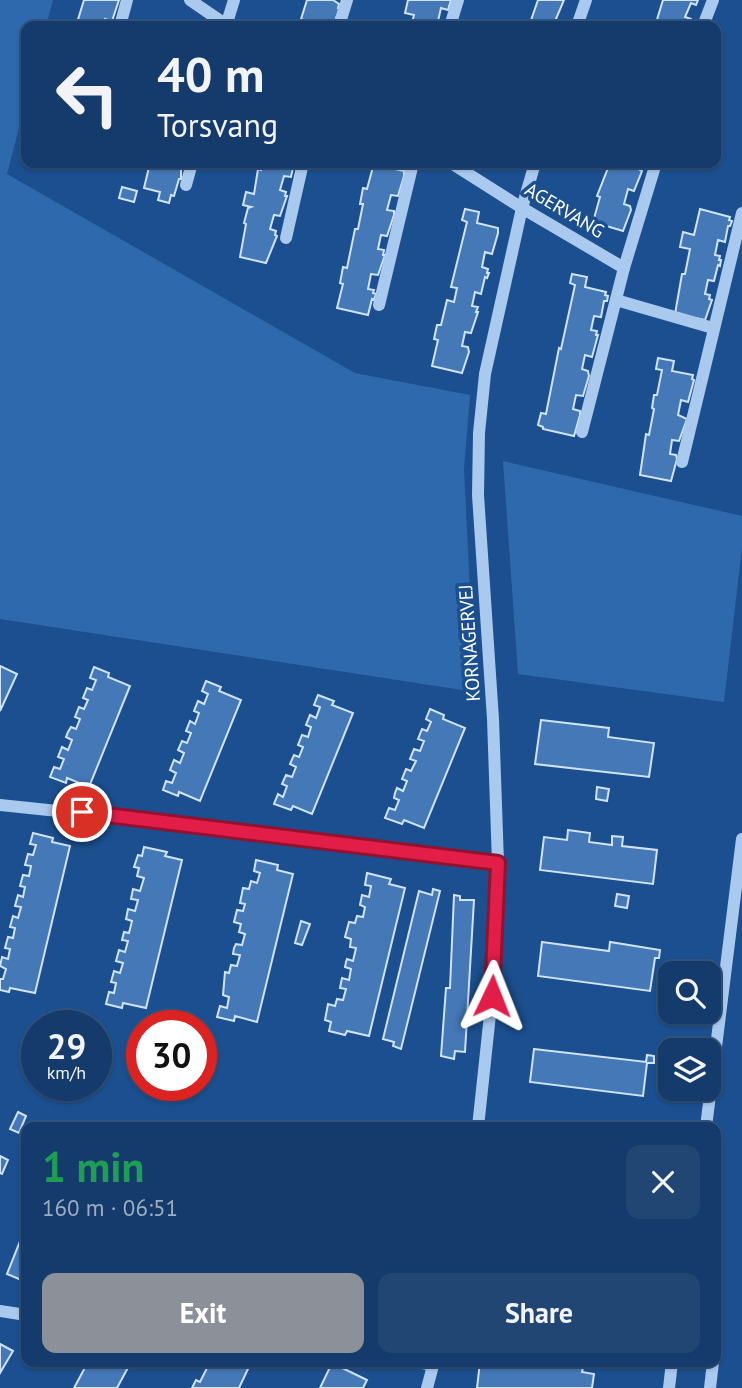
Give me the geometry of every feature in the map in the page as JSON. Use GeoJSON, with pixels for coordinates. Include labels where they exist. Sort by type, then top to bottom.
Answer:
{"type":"FeatureCollection","features":[{"type":"Feature","properties":{"kind":"street"},"geometry":{"type":"LineString","coordinates":[[121,21],[127,0]]}},
{"type":"Feature","properties":{"kind":"street"},"geometry":{"type":"LineString","coordinates":[[190,0],[220,21]]}},
{"type":"Feature","properties":{"kind":"street"},"geometry":{"type":"LineString","coordinates":[[228,21],[234,0]]}},
{"type":"Feature","properties":{"kind":"street"},"geometry":{"type":"LineString","coordinates":[[341,21],[347,0]]}},
{"type":"Feature","properties":{"kind":"street"},"geometry":{"type":"LineString","coordinates":[[452,21],[458,0]]}},
{"type":"Feature","properties":{"kind":"street"},"geometry":{"type":"LineString","coordinates":[[579,21],[586,0]]}},
{"type":"Feature","properties":{"kind":"street"},"geometry":{"type":"LineString","coordinates":[[705,21],[713,0]]}},
{"type":"Feature","properties":{"kind":"street"},"geometry":{"type":"LineString","coordinates":[[186,185],[191,168]]}},
{"type":"Feature","properties":{"kind":"street"},"geometry":{"type":"LineString","coordinates":[[286,238],[302,168]]}},
{"type":"Feature","properties":{"kind":"street"},"geometry":{"type":"LineString","coordinates":[[379,305],[412,168]]}},
{"type":"Feature","properties":{"kind":"street","name":"AGERVANG"},"geometry":{"type":"LineString","coordinates":[[459,168],[624,268]]}},
{"type":"Feature","properties":{"kind":"street","name":"KORNAGERVEJ"},"geometry":{"type":"LineString","coordinates":[[479,1122],[492,996],[498,863],[494,719],[478,495],[479,433],[485,374],[534,168]]}},
{"type":"Feature","properties":{"kind":"street"},"geometry":{"type":"LineString","coordinates":[[582,432],[624,268],[654,168]]}},
{"type":"Feature","properties":{"kind":"street"},"geometry":{"type":"LineString","coordinates":[[682,462],[742,214]]}},
{"type":"Feature","properties":{"kind":"street"},"geometry":{"type":"LineString","coordinates":[[616,300],[713,328]]}},
{"type":"Feature","properties":{"kind":"street"},"geometry":{"type":"LineString","coordinates":[[0,804],[498,863]]}},
{"type":"Feature","properties":{"kind":"street"},"geometry":{"type":"LineString","coordinates":[[707,1122],[742,839]]}},
{"type":"Feature","properties":{"kind":"street"},"geometry":{"type":"LineString","coordinates":[[0,1311],[21,1314]]}},
{"type":"Feature","properties":{"kind":"street"},"geometry":{"type":"LineString","coordinates":[[426,1388],[432,1367]]}},
{"type":"Feature","properties":{"kind":"street"},"geometry":{"type":"LineString","coordinates":[[668,1388],[671,1367]]}},
{"type":"Feature","properties":{"kind":"street"},"geometry":{"type":"LineString","coordinates":[[710,1388],[712,1367]]}},
{"type":"Feature","properties":{"kind":"shaded area"},"geometry":{"type":"Polygon","coordinates":[[[0,0],[53,0],[47,21],[21,21],[21,120],[7,174],[355,373],[470,395],[464,469],[475,692],[0,619],[0,0]]]}},
{"type":"Feature","properties":{"kind":"shaded area"},"geometry":{"type":"Polygon","coordinates":[[[503,461],[742,516],[742,548],[724,702],[518,674],[503,461]]]}},
{"type":"Feature","properties":{"kind":"building"},"geometry":{"type":"Polygon","coordinates":[[[84,0],[119,0],[112,21],[78,21],[84,0]]]}},
{"type":"Feature","properties":{"kind":"building"},"geometry":{"type":"Polygon","coordinates":[[[307,0],[333,0],[339,4],[335,21],[301,19],[307,0]]]}},
{"type":"Feature","properties":{"kind":"building"},"geometry":{"type":"Polygon","coordinates":[[[408,0],[451,0],[448,10],[441,8],[438,21],[412,21],[414,15],[405,13],[408,0]]]}},
{"type":"Feature","properties":{"kind":"building"},"geometry":{"type":"Polygon","coordinates":[[[538,0],[564,0],[555,21],[531,21],[538,0]]]}},
{"type":"Feature","properties":{"kind":"building"},"geometry":{"type":"Polygon","coordinates":[[[663,0],[698,0],[696,5],[691,3],[685,17],[691,21],[657,21],[663,0]]]}},
{"type":"Feature","properties":{"kind":"building"},"geometry":{"type":"Polygon","coordinates":[[[149,168],[181,169],[181,179],[169,203],[158,200],[160,192],[144,188],[149,168]]]}},
{"type":"Feature","properties":{"kind":"building"},"geometry":{"type":"Polygon","coordinates":[[[293,168],[291,177],[284,176],[280,190],[286,192],[287,196],[280,216],[274,215],[270,229],[276,231],[277,236],[266,263],[240,257],[246,224],[244,223],[248,208],[251,207],[243,205],[246,192],[254,194],[258,169],[293,168]]]}},
{"type":"Feature","properties":{"kind":"building"},"geometry":{"type":"Polygon","coordinates":[[[373,168],[404,171],[398,196],[391,195],[387,210],[394,211],[394,215],[387,236],[381,235],[378,249],[384,250],[385,255],[378,275],[371,274],[368,289],[374,290],[373,293],[376,294],[368,315],[337,308],[343,284],[340,283],[343,267],[347,268],[355,229],[358,229],[363,188],[367,189],[373,168]]]}},
{"type":"Feature","properties":{"kind":"building"},"geometry":{"type":"Polygon","coordinates":[[[608,168],[641,168],[634,191],[628,189],[624,204],[630,206],[631,210],[623,231],[593,222],[600,197],[597,196],[608,168]]]}},
{"type":"Feature","properties":{"kind":"building"},"geometry":{"type":"Polygon","coordinates":[[[122,187],[137,191],[134,202],[119,198],[122,187]]]}},
{"type":"Feature","properties":{"kind":"building"},"geometry":{"type":"Polygon","coordinates":[[[465,209],[479,212],[477,223],[498,228],[498,233],[492,254],[485,252],[482,267],[488,269],[489,273],[487,278],[485,277],[481,294],[475,292],[472,306],[478,307],[478,312],[471,333],[465,332],[462,346],[468,347],[469,352],[462,373],[432,366],[438,340],[434,339],[437,325],[441,325],[447,300],[454,302],[457,288],[451,287],[467,222],[462,220],[465,209]]]}},
{"type":"Feature","properties":{"kind":"building"},"geometry":{"type":"Polygon","coordinates":[[[700,209],[730,217],[729,220],[732,221],[728,226],[725,242],[718,240],[715,255],[720,256],[721,260],[714,281],[708,280],[705,294],[710,295],[709,299],[712,300],[705,320],[675,314],[682,274],[685,274],[690,249],[680,247],[683,232],[694,235],[700,209]]]}},
{"type":"Feature","properties":{"kind":"building"},"geometry":{"type":"Polygon","coordinates":[[[572,274],[587,277],[585,287],[606,292],[605,295],[608,296],[607,301],[604,301],[601,317],[594,316],[591,330],[597,331],[598,335],[592,357],[585,355],[582,369],[588,371],[589,376],[583,396],[576,395],[573,409],[580,411],[580,415],[574,436],[543,429],[538,425],[541,413],[546,414],[559,348],[561,349],[575,285],[570,283],[572,274]]]}},
{"type":"Feature","properties":{"kind":"building"},"geometry":{"type":"Polygon","coordinates":[[[658,358],[674,361],[672,371],[693,375],[694,380],[688,402],[681,400],[678,415],[687,419],[679,441],[672,440],[670,454],[676,455],[677,459],[671,481],[640,475],[646,434],[649,435],[654,409],[654,395],[657,395],[662,370],[656,369],[658,358]]]}},
{"type":"Feature","properties":{"kind":"building"},"geometry":{"type":"Polygon","coordinates":[[[0,666],[17,674],[0,711],[0,666]]]}},
{"type":"Feature","properties":{"kind":"building"},"geometry":{"type":"Polygon","coordinates":[[[94,667],[109,673],[108,677],[130,686],[89,787],[67,778],[66,783],[50,777],[54,767],[60,769],[64,759],[58,757],[62,747],[68,750],[72,740],[66,737],[68,732],[71,727],[76,729],[80,719],[75,717],[79,707],[84,709],[88,700],[83,698],[87,688],[92,690],[96,680],[90,678],[94,667]]]}},
{"type":"Feature","properties":{"kind":"building"},"geometry":{"type":"Polygon","coordinates":[[[206,681],[221,687],[219,691],[241,700],[200,801],[179,792],[178,796],[163,790],[166,781],[172,783],[176,773],[170,770],[174,760],[180,763],[184,753],[178,750],[182,741],[187,743],[191,733],[186,731],[190,721],[195,724],[199,713],[194,711],[198,701],[204,704],[208,694],[202,691],[206,681]]]}},
{"type":"Feature","properties":{"kind":"building"},"geometry":{"type":"Polygon","coordinates":[[[318,695],[334,701],[332,705],[353,713],[312,814],[293,806],[291,810],[274,804],[278,794],[283,797],[287,786],[282,784],[286,775],[292,777],[296,767],[290,764],[294,755],[299,757],[303,747],[298,745],[302,735],[308,737],[311,727],[306,725],[310,715],[316,718],[320,707],[314,705],[318,695]]]}},
{"type":"Feature","properties":{"kind":"building"},"geometry":{"type":"Polygon","coordinates":[[[430,709],[444,715],[443,719],[465,728],[424,828],[404,820],[402,824],[385,818],[389,808],[395,810],[399,800],[394,798],[397,788],[403,791],[407,781],[402,779],[406,769],[411,771],[416,761],[410,759],[414,749],[420,751],[424,741],[418,739],[422,729],[427,731],[431,722],[426,719],[430,709]]]}},
{"type":"Feature","properties":{"kind":"building"},"geometry":{"type":"Polygon","coordinates":[[[541,720],[609,728],[608,737],[654,743],[649,777],[535,764],[541,720]]]}},
{"type":"Feature","properties":{"kind":"building"},"geometry":{"type":"Polygon","coordinates":[[[597,787],[609,789],[607,801],[596,799],[597,787]]]}},
{"type":"Feature","properties":{"kind":"building"},"geometry":{"type":"Polygon","coordinates":[[[568,830],[590,833],[589,842],[612,845],[612,836],[623,837],[622,846],[657,850],[653,884],[540,870],[544,837],[567,840],[568,830]]]}},
{"type":"Feature","properties":{"kind":"building"},"geometry":{"type":"Polygon","coordinates":[[[33,833],[53,838],[52,842],[70,846],[35,993],[10,988],[9,992],[0,990],[0,979],[3,979],[6,969],[0,966],[2,957],[8,959],[10,949],[5,948],[8,937],[13,938],[15,928],[10,927],[13,916],[18,918],[21,907],[15,906],[18,895],[23,897],[25,887],[20,886],[23,875],[29,876],[31,866],[25,865],[28,854],[33,855],[36,845],[30,844],[33,833]]]}},
{"type":"Feature","properties":{"kind":"building"},"geometry":{"type":"Polygon","coordinates":[[[144,847],[167,852],[165,856],[182,860],[146,1008],[123,1003],[122,1008],[106,1004],[109,992],[114,993],[116,983],[111,982],[114,971],[120,973],[123,963],[116,961],[119,950],[125,952],[128,941],[122,940],[124,932],[129,933],[132,921],[126,919],[128,909],[135,911],[138,900],[131,899],[133,889],[140,891],[144,878],[137,876],[139,868],[134,867],[138,855],[142,856],[144,847]]]}},
{"type":"Feature","properties":{"kind":"building"},"geometry":{"type":"Polygon","coordinates":[[[256,860],[278,865],[277,870],[293,874],[257,1022],[235,1016],[234,1021],[217,1017],[220,1006],[227,1008],[229,997],[223,995],[225,972],[229,973],[231,965],[237,966],[240,955],[233,954],[234,948],[236,944],[242,945],[245,934],[239,932],[241,924],[234,922],[237,910],[243,911],[245,904],[240,903],[243,888],[249,889],[251,881],[257,883],[260,873],[254,871],[256,860]]]}},
{"type":"Feature","properties":{"kind":"building"},"geometry":{"type":"Polygon","coordinates":[[[367,873],[391,879],[389,884],[405,888],[369,1036],[347,1031],[345,1035],[329,1031],[331,1022],[325,1020],[328,1004],[335,1006],[337,999],[343,1000],[346,989],[340,988],[342,978],[349,980],[351,969],[345,967],[346,962],[347,959],[353,961],[356,948],[350,947],[351,939],[345,937],[349,922],[355,923],[357,916],[363,917],[365,907],[360,905],[362,895],[369,897],[371,886],[365,885],[367,873]]]}},
{"type":"Feature","properties":{"kind":"building"},"geometry":{"type":"Polygon","coordinates":[[[433,889],[440,891],[401,1049],[393,1046],[394,1042],[383,1039],[419,891],[432,895],[433,889]]]}},
{"type":"Feature","properties":{"kind":"building"},"geometry":{"type":"Polygon","coordinates":[[[617,894],[629,896],[627,908],[615,906],[617,894]]]}},
{"type":"Feature","properties":{"kind":"building"},"geometry":{"type":"Polygon","coordinates":[[[454,895],[460,896],[460,900],[474,900],[465,1052],[455,1051],[454,1059],[441,1056],[446,988],[450,988],[454,895]]]}},
{"type":"Feature","properties":{"kind":"building"},"geometry":{"type":"Polygon","coordinates":[[[301,921],[310,924],[302,945],[295,943],[301,921]]]}},
{"type":"Feature","properties":{"kind":"building"},"geometry":{"type":"Polygon","coordinates":[[[542,942],[609,951],[610,942],[660,950],[659,958],[655,958],[650,991],[538,976],[542,942]]]}},
{"type":"Feature","properties":{"kind":"building"},"geometry":{"type":"Polygon","coordinates":[[[534,1049],[646,1062],[647,1055],[654,1056],[654,1063],[647,1063],[643,1096],[530,1082],[534,1049]]]}},
{"type":"Feature","properties":{"kind":"building"},"geometry":{"type":"Polygon","coordinates":[[[18,1112],[26,1116],[21,1122],[19,1133],[10,1129],[18,1112]]]}},
{"type":"Feature","properties":{"kind":"building"},"geometry":{"type":"Polygon","coordinates":[[[0,1156],[8,1160],[2,1174],[0,1173],[0,1156]]]}},
{"type":"Feature","properties":{"kind":"building"},"geometry":{"type":"Polygon","coordinates":[[[21,1239],[21,1280],[7,1274],[21,1239]]]}},
{"type":"Feature","properties":{"kind":"building"},"geometry":{"type":"Polygon","coordinates":[[[0,1344],[13,1351],[0,1373],[0,1344]]]}},
{"type":"Feature","properties":{"kind":"building"},"geometry":{"type":"Polygon","coordinates":[[[85,1367],[128,1367],[117,1388],[74,1388],[85,1367]]]}},
{"type":"Feature","properties":{"kind":"building"},"geometry":{"type":"Polygon","coordinates":[[[208,1367],[248,1369],[239,1388],[192,1388],[196,1380],[200,1382],[208,1367]]]}},
{"type":"Feature","properties":{"kind":"building"},"geometry":{"type":"Polygon","coordinates":[[[330,1367],[340,1367],[367,1380],[363,1388],[320,1388],[330,1367]]]}},
{"type":"Feature","properties":{"kind":"building"},"geometry":{"type":"Polygon","coordinates":[[[479,1367],[583,1367],[582,1372],[594,1374],[592,1388],[477,1388],[479,1367]]]}},
{"type":"Feature","properties":{"kind":"route"},"geometry":{"type":"LineString","coordinates":[[82,812],[498,863],[492,996]]}}]}
